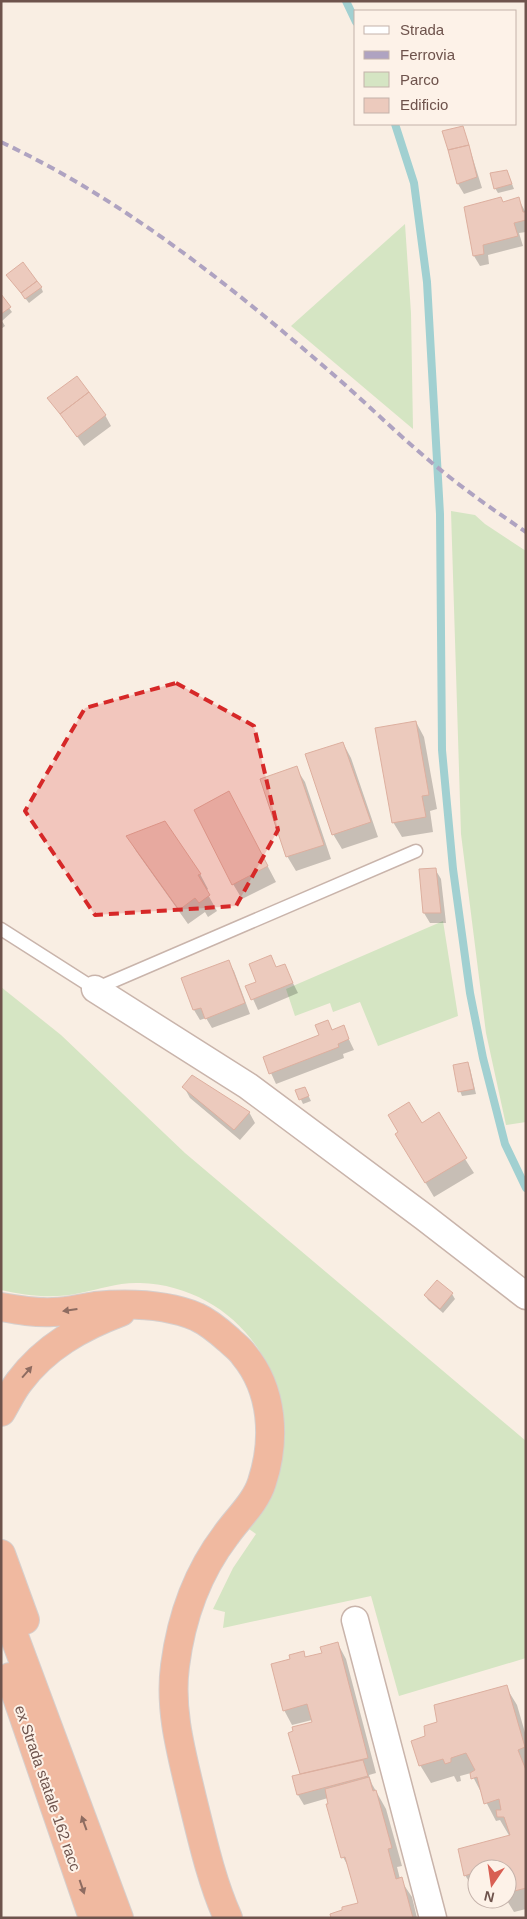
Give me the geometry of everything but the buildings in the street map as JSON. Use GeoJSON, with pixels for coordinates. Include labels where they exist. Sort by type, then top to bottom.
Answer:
{"type":"FeatureCollection","features":[{"type":"Feature","properties":{"kind":"highway"},"geometry":{"type":"LineString","coordinates":[[1,1307],[53,1312],[96,1306],[167,1307],[199,1318],[224,1335],[244,1354],[257,1375],[267,1400],[271,1426],[270,1452],[262,1484],[246,1511],[208,1561],[196,1588],[179,1641],[174,1677],[176,1727],[205,1853],[228,1918]]}},
{"type":"Feature","properties":{"kind":"highway"},"geometry":{"type":"LineString","coordinates":[[1,1412],[18,1383],[39,1359],[65,1339],[88,1326],[136,1306]]}},
{"type":"Feature","properties":{"kind":"highway"},"geometry":{"type":"LineString","coordinates":[[1,1554],[16,1657]]}},
{"type":"Feature","properties":{"kind":"highway"},"geometry":{"type":"LineString","coordinates":[[1,1601],[16,1657]]}},
{"type":"Feature","properties":{"kind":"highway","name":"ex Strada statale 162 racc"},"geometry":{"type":"LineString","coordinates":[[16,1657],[93,1918]]}},
{"type":"Feature","properties":{"kind":"highway","name":"ex Strada statale 162 racc"},"geometry":{"type":"LineString","coordinates":[[16,1657],[118,1918]]}},
{"type":"Feature","properties":{"kind":"highway"},"geometry":{"type":"LineString","coordinates":[[205,1853],[210,1918]]}},
{"type":"Feature","properties":{"kind":"street"},"geometry":{"type":"LineString","coordinates":[[95,989],[248,1086],[416,1211],[526,1296]]}},
{"type":"Feature","properties":{"kind":"street"},"geometry":{"type":"LineString","coordinates":[[355,1620],[433,1918]]}},
{"type":"Feature","properties":{"kind":"lane"},"geometry":{"type":"LineString","coordinates":[[1,929],[95,989],[416,851]]}},
{"type":"Feature","properties":{"kind":"highlighted area"},"geometry":{"type":"Polygon","coordinates":[[[176,683],[254,726],[278,830],[236,906],[95,915],[25,811],[85,708],[176,683]]]}},
{"type":"Feature","properties":{"kind":"green space"},"geometry":{"type":"Polygon","coordinates":[[[405,224],[411,313],[413,429],[291,326],[405,224]]]}},
{"type":"Feature","properties":{"kind":"green space"},"geometry":{"type":"Polygon","coordinates":[[[451,511],[475,515],[485,524],[526,551],[526,1122],[506,1125],[486,1033],[461,834],[451,511]]]}},
{"type":"Feature","properties":{"kind":"green space"},"geometry":{"type":"Polygon","coordinates":[[[443,921],[458,1016],[378,1046],[360,1002],[333,1012],[330,1003],[295,1016],[286,989],[443,921]]]}},
{"type":"Feature","properties":{"kind":"green space"},"geometry":{"type":"Polygon","coordinates":[[[1,987],[61,1035],[185,1153],[526,1441],[526,1658],[399,1696],[371,1596],[223,1628],[225,1612],[213,1609],[233,1568],[256,1534],[249,1529],[266,1503],[270,1487],[282,1416],[276,1384],[265,1360],[251,1339],[234,1321],[214,1305],[191,1294],[166,1286],[140,1283],[117,1285],[61,1296],[20,1294],[1,1290],[1,987]]]}},
{"type":"Feature","properties":{"kind":"waterway"},"geometry":{"type":"LineString","coordinates":[[346,1],[354,18]]}},
{"type":"Feature","properties":{"kind":"waterway"},"geometry":{"type":"LineString","coordinates":[[395,125],[414,183],[427,282],[440,514],[442,750],[453,869],[470,993],[483,1058],[505,1144],[526,1188]]}},
{"type":"Feature","properties":{"kind":"railway"},"geometry":{"type":"LineString","coordinates":[[1,142],[89,189],[172,244],[289,337],[436,466],[479,500],[526,532]]}}]}
